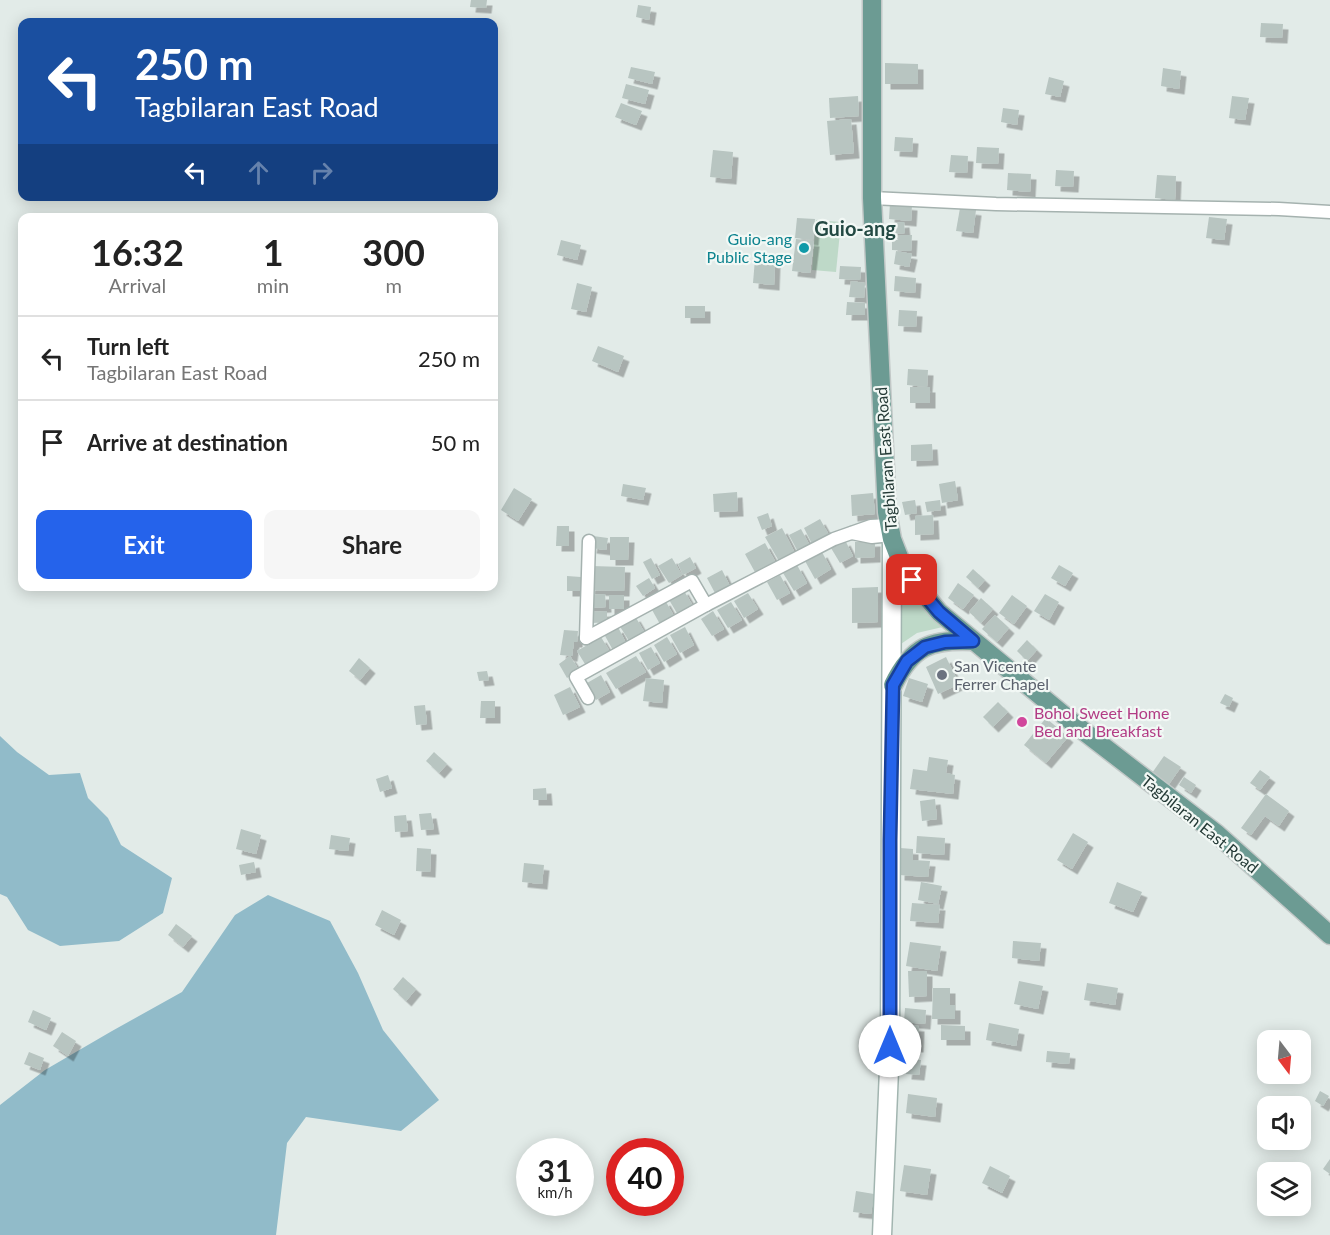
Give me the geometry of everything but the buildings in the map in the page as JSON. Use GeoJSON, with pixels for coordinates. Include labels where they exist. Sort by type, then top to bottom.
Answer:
{"type":"FeatureCollection","features":[{"type":"Feature","properties":{"kind":"main road","name":"Tagbilaran East Road"},"geometry":{"type":"LineString","coordinates":[[872,0],[872,198],[887,512],[891,533],[901,562],[918,588],[939,612],[1077,726],[1217,834],[1330,935]]}},
{"type":"Feature","properties":{"kind":"main road"},"geometry":{"type":"LineString","coordinates":[[893,685],[907,661],[925,647],[945,642],[973,641]]}},
{"type":"Feature","properties":{"kind":"street"},"geometry":{"type":"LineString","coordinates":[[872,198],[996,204],[1330,212]]}},
{"type":"Feature","properties":{"kind":"street"},"geometry":{"type":"LineString","coordinates":[[588,698],[576,677],[706,605],[851,532],[871,526],[891,533],[893,685],[890,1046],[882,1235]]}},
{"type":"Feature","properties":{"kind":"street"},"geometry":{"type":"LineString","coordinates":[[589,541],[586,638],[692,581],[706,605]]}},
{"type":"Feature","properties":{"kind":"green space"},"geometry":{"type":"Polygon","coordinates":[[[816,220],[841,222],[836,272],[812,270],[816,220]]]}},
{"type":"Feature","properties":{"kind":"green space"},"geometry":{"type":"Polygon","coordinates":[[[898,581],[947,626],[917,633],[895,648],[898,581]]]}},
{"type":"Feature","properties":{"kind":"water"},"geometry":{"type":"Polygon","coordinates":[[[0,736],[17,752],[49,775],[80,773],[88,798],[108,818],[121,845],[172,878],[163,913],[119,941],[60,946],[28,930],[7,897],[0,894],[0,736]]]}},
{"type":"Feature","properties":{"kind":"water"},"geometry":{"type":"Polygon","coordinates":[[[268,895],[330,921],[358,973],[383,1030],[439,1100],[401,1131],[306,1117],[287,1143],[276,1235],[0,1235],[0,1105],[45,1070],[182,992],[235,915],[268,895]]]}},
{"type":"Feature","properties":{"kind":"place","name":"Guio-ang Public Stage"},"geometry":{"type":"Point","coordinates":[804,248]}},
{"type":"Feature","properties":{"kind":"place","name":"San Vicente Ferrer Chapel"},"geometry":{"type":"Point","coordinates":[942,675]}},
{"type":"Feature","properties":{"kind":"place","name":"Bohol Sweet Home Bed and Breakfast"},"geometry":{"type":"Point","coordinates":[1022,722]}},
{"type":"Feature","properties":{"kind":"district","name":"Guio-ang"},"geometry":{"type":"Point","coordinates":[855,229]}},
{"type":"Feature","properties":{"kind":"route"},"geometry":{"type":"LineString","coordinates":[[890,1046],[893,685],[907,661],[925,647],[956,640],[973,641],[939,612],[912,580]]}}]}
